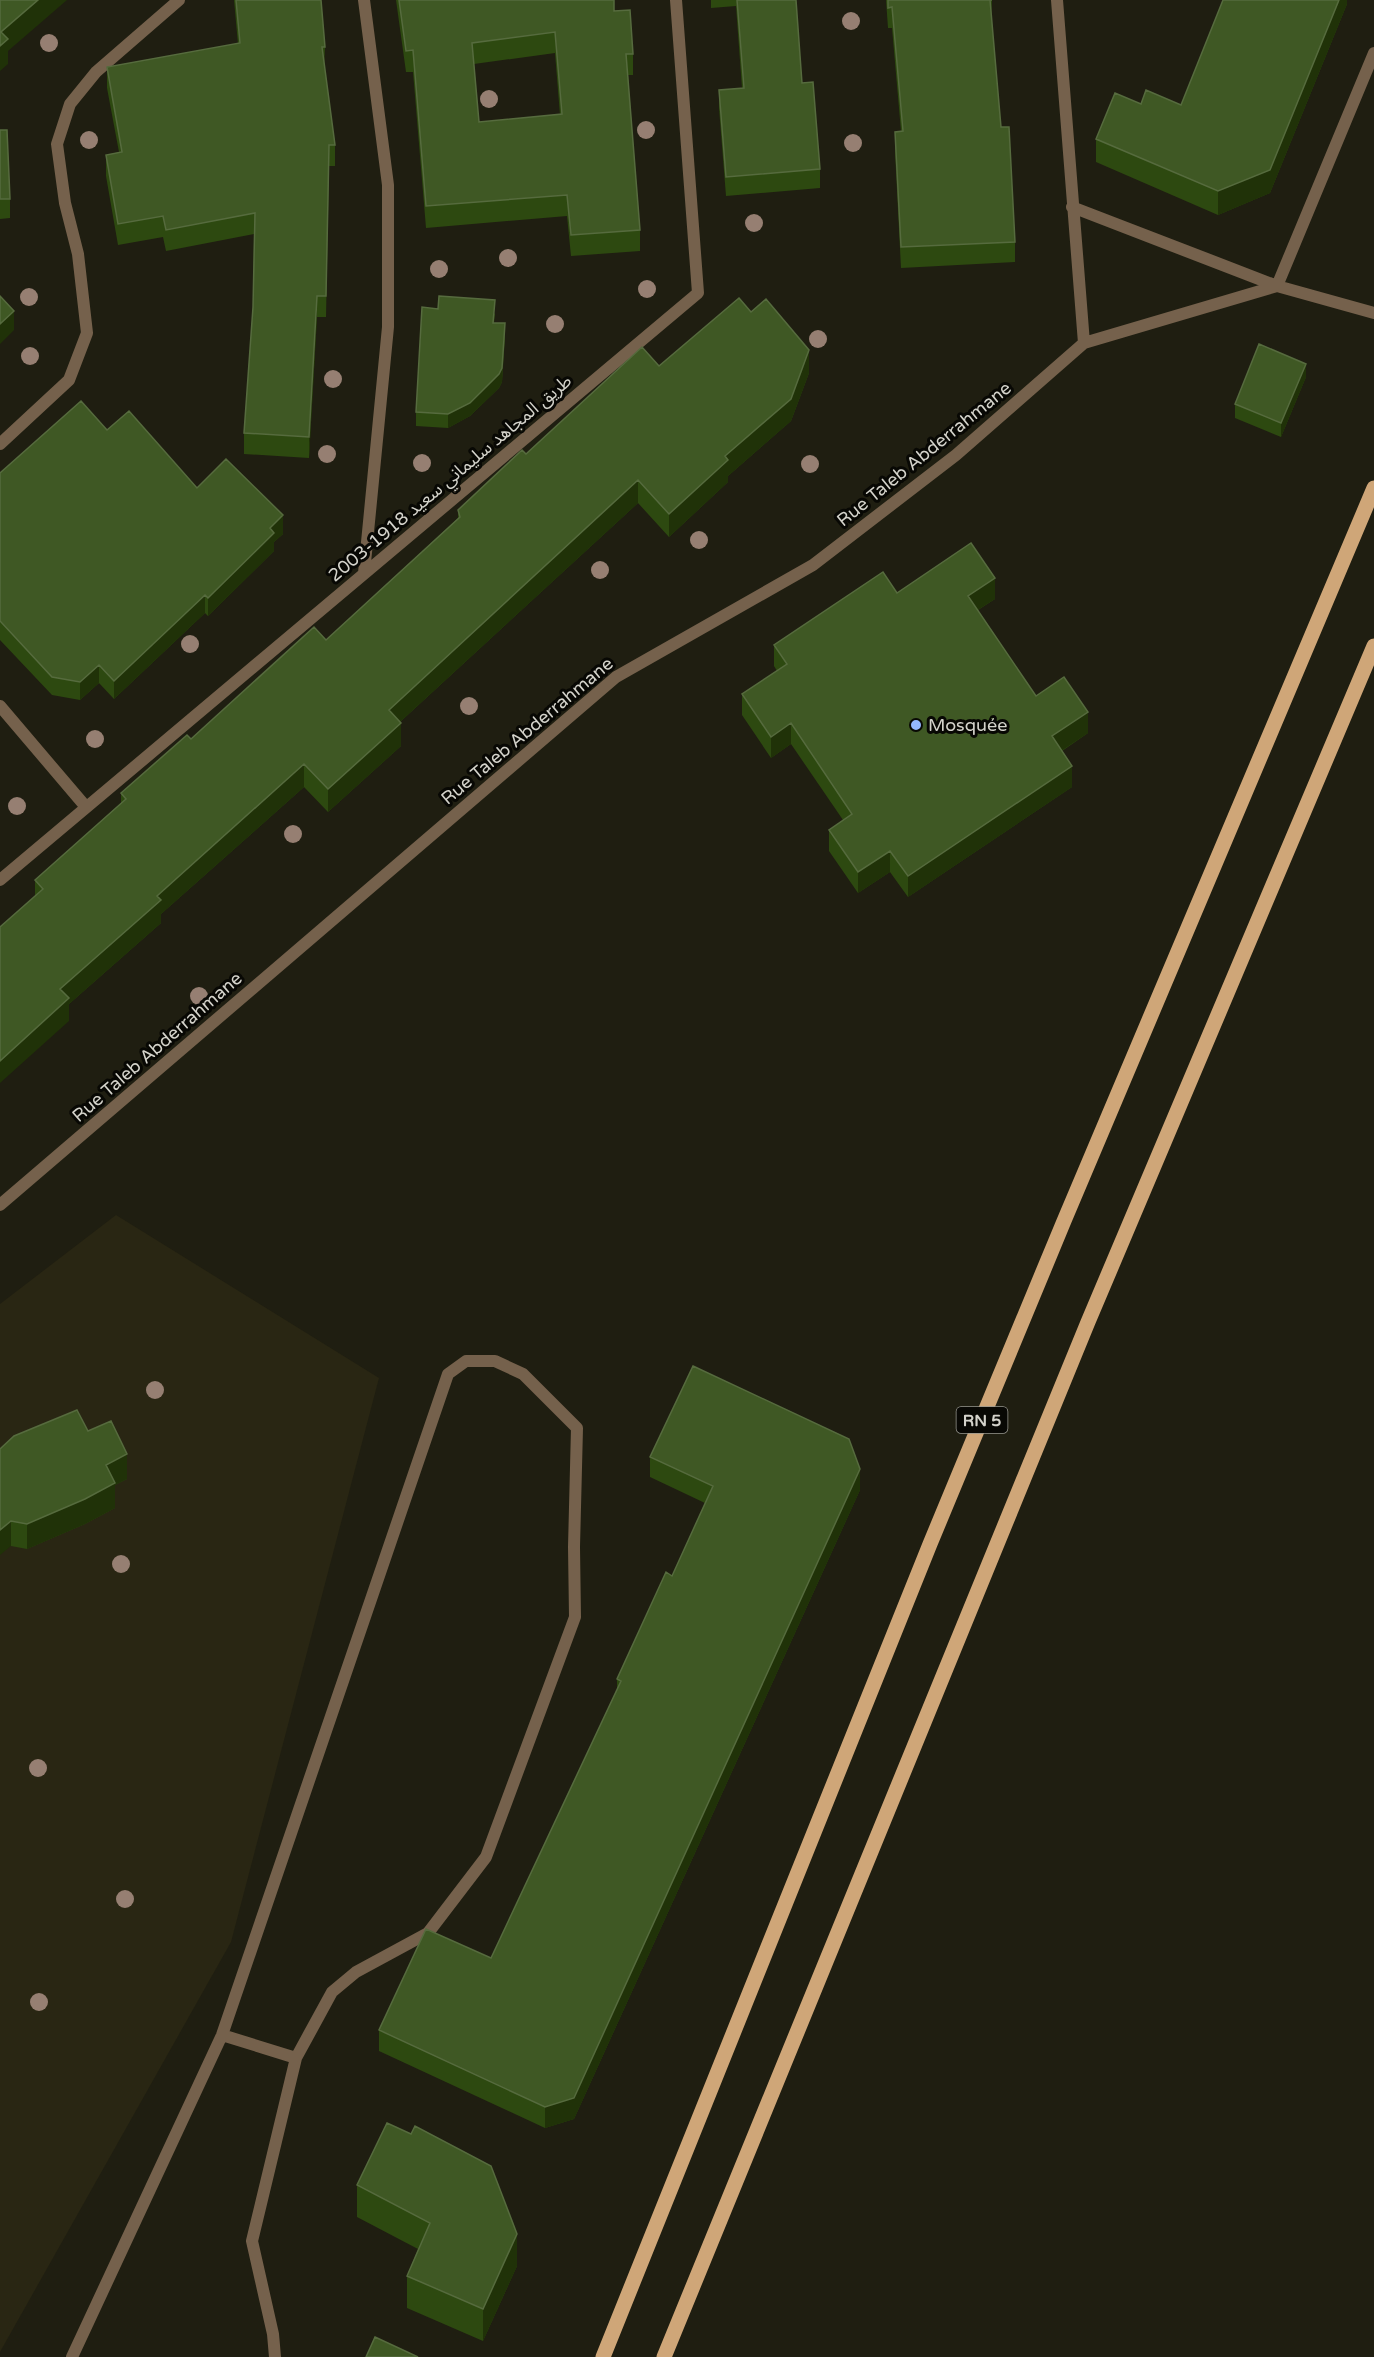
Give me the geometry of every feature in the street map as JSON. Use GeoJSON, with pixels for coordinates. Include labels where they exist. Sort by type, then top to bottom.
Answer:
{"type":"FeatureCollection","features":[{"type":"Feature","properties":{"kind":"main road","name":"RN 5"},"geometry":{"type":"LineString","coordinates":[[603,2357],[930,1544],[1374,488]]}},
{"type":"Feature","properties":{"kind":"main road"},"geometry":{"type":"LineString","coordinates":[[664,2357],[1093,1311],[1374,646]]}},
{"type":"Feature","properties":{"kind":"street"},"geometry":{"type":"LineString","coordinates":[[0,444],[69,380],[87,333],[78,254],[65,203],[57,144],[70,104],[96,72],[179,0]]}},
{"type":"Feature","properties":{"kind":"street"},"geometry":{"type":"LineString","coordinates":[[364,0],[388,185],[388,327],[364,573]]}},
{"type":"Feature","properties":{"kind":"street","name":"طريق المجاهد سليماني سعيد 1918-2003"},"geometry":{"type":"LineString","coordinates":[[0,880],[698,293],[676,0]]}},
{"type":"Feature","properties":{"kind":"street"},"geometry":{"type":"LineString","coordinates":[[1058,0],[1084,343],[1277,286]]}},
{"type":"Feature","properties":{"kind":"street"},"geometry":{"type":"LineString","coordinates":[[1277,286],[1374,53]]}},
{"type":"Feature","properties":{"kind":"street"},"geometry":{"type":"LineString","coordinates":[[1072,207],[1277,286],[1374,313]]}},
{"type":"Feature","properties":{"kind":"street","name":"Rue Taleb Abderrahmane"},"geometry":{"type":"LineString","coordinates":[[0,1205],[616,677],[813,565],[956,455],[1084,343]]}},
{"type":"Feature","properties":{"kind":"street"},"geometry":{"type":"LineString","coordinates":[[0,706],[86,807]]}},
{"type":"Feature","properties":{"kind":"street"},"geometry":{"type":"LineString","coordinates":[[72,2357],[222,2035],[448,1374],[466,1360],[495,1361],[523,1374],[577,1428],[575,1617],[486,1857],[428,1933],[356,1972],[332,1992],[296,2058],[252,2241],[273,2334],[275,2357]]}},
{"type":"Feature","properties":{"kind":"street"},"geometry":{"type":"LineString","coordinates":[[222,2035],[296,2058]]}},
{"type":"Feature","properties":{"kind":"shaded area"},"geometry":{"type":"Polygon","coordinates":[[[116,1215],[379,1378],[231,1942],[0,2352],[0,1304],[116,1215]]]}},
{"type":"Feature","properties":{"kind":"building"},"geometry":{"type":"Polygon","coordinates":[[[0,0],[38,0],[1,32],[8,39],[0,46],[0,0]]]}},
{"type":"Feature","properties":{"kind":"building"},"geometry":{"type":"Polygon","coordinates":[[[236,0],[321,0],[325,47],[322,47],[335,145],[329,145],[326,296],[317,296],[309,437],[244,433],[253,307],[255,213],[166,230],[163,216],[118,224],[106,155],[122,152],[107,67],[240,43],[236,0]]]}},
{"type":"Feature","properties":{"kind":"building"},"geometry":{"type":"Polygon","coordinates":[[[399,0],[614,0],[614,11],[630,10],[633,54],[626,54],[640,230],[571,235],[567,195],[426,206],[413,50],[406,51],[399,0]],[[555,32],[472,43],[479,122],[562,114],[555,32]]]}},
{"type":"Feature","properties":{"kind":"building"},"geometry":{"type":"Polygon","coordinates":[[[737,0],[796,0],[802,83],[813,82],[820,169],[726,177],[719,90],[744,88],[737,0]]]}},
{"type":"Feature","properties":{"kind":"building"},"geometry":{"type":"Polygon","coordinates":[[[888,0],[990,0],[1001,127],[1009,127],[1015,242],[901,247],[895,132],[903,131],[892,7],[888,8],[888,0]]]}},
{"type":"Feature","properties":{"kind":"building"},"geometry":{"type":"Polygon","coordinates":[[[1223,0],[1339,0],[1270,170],[1218,191],[1096,139],[1115,93],[1141,104],[1146,90],[1181,105],[1223,0]]]}},
{"type":"Feature","properties":{"kind":"building"},"geometry":{"type":"Polygon","coordinates":[[[0,130],[7,130],[10,199],[0,199],[0,130]]]}},
{"type":"Feature","properties":{"kind":"building"},"geometry":{"type":"Polygon","coordinates":[[[0,296],[14,311],[0,324],[0,296]]]}},
{"type":"Feature","properties":{"kind":"building"},"geometry":{"type":"Polygon","coordinates":[[[439,296],[495,300],[493,323],[505,323],[502,368],[499,374],[470,403],[448,414],[416,412],[422,307],[438,309],[439,296]]]}},
{"type":"Feature","properties":{"kind":"building"},"geometry":{"type":"Polygon","coordinates":[[[739,298],[751,312],[766,299],[809,350],[791,399],[725,456],[728,460],[669,514],[638,480],[389,710],[401,723],[328,789],[304,764],[157,896],[161,900],[60,989],[69,998],[0,1061],[0,927],[43,889],[35,880],[126,799],[121,793],[187,735],[191,739],[314,627],[326,640],[460,517],[458,510],[522,450],[526,454],[642,347],[659,366],[739,298]]]}},
{"type":"Feature","properties":{"kind":"building"},"geometry":{"type":"Polygon","coordinates":[[[1259,344],[1306,364],[1281,423],[1235,404],[1259,344]]]}},
{"type":"Feature","properties":{"kind":"building"},"geometry":{"type":"Polygon","coordinates":[[[81,401],[107,430],[129,411],[197,488],[226,459],[283,515],[270,528],[274,533],[208,598],[205,595],[114,681],[99,665],[80,682],[52,677],[0,621],[0,473],[81,401]]]}},
{"type":"Feature","properties":{"kind":"building","name":"Mosquée"},"geometry":{"type":"Polygon","coordinates":[[[971,543],[995,578],[968,596],[1036,696],[1064,677],[1088,712],[1052,736],[1072,766],[908,876],[890,851],[858,872],[829,830],[852,814],[791,723],[771,737],[742,694],[787,664],[774,645],[883,572],[897,593],[971,543]]]}},
{"type":"Feature","properties":{"kind":"building"},"geometry":{"type":"Polygon","coordinates":[[[693,1366],[849,1439],[860,1469],[574,2098],[545,2107],[379,2030],[426,1929],[491,1958],[621,1681],[617,1679],[666,1572],[672,1576],[713,1486],[650,1457],[693,1366]]]}},
{"type":"Feature","properties":{"kind":"building"},"geometry":{"type":"Polygon","coordinates":[[[77,1410],[88,1431],[111,1421],[127,1454],[106,1465],[115,1483],[85,1499],[27,1524],[11,1521],[0,1530],[0,1449],[14,1436],[77,1410]]]}},
{"type":"Feature","properties":{"kind":"building"},"geometry":{"type":"Polygon","coordinates":[[[387,2123],[411,2134],[415,2126],[491,2166],[517,2234],[483,2309],[407,2276],[430,2223],[357,2185],[387,2123]]]}},
{"type":"Feature","properties":{"kind":"building"},"geometry":{"type":"Polygon","coordinates":[[[375,2337],[418,2357],[366,2357],[375,2337]]]}},
{"type":"Feature","properties":{"kind":"place","name":"Mosquée"},"geometry":{"type":"Point","coordinates":[916,725]}}]}
